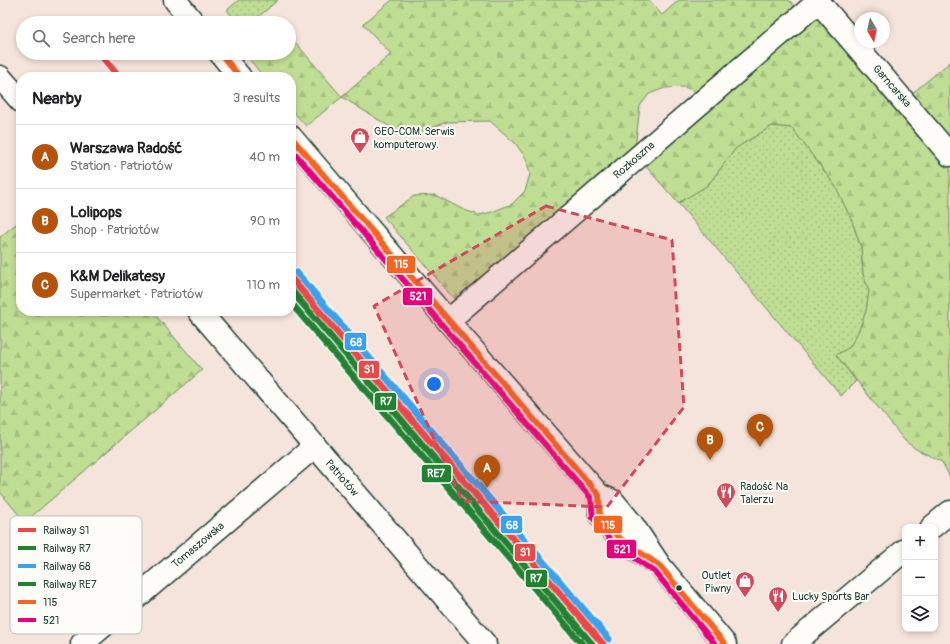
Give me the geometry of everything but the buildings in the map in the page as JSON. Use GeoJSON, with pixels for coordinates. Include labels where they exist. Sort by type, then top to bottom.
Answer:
{"type":"FeatureCollection","features":[{"type":"Feature","properties":{"kind":"main road"},"geometry":{"type":"LineString","coordinates":[[175,0],[188,16]]}},
{"type":"Feature","properties":{"kind":"main road","name":"Garncarska"},"geometry":{"type":"LineString","coordinates":[[819,0],[950,155]]}},
{"type":"Feature","properties":{"kind":"main road","name":"Rozkoszna"},"geometry":{"type":"LineString","coordinates":[[448,321],[819,0]]}},
{"type":"Feature","properties":{"kind":"main road"},"geometry":{"type":"LineString","coordinates":[[226,60],[236,72]]}},
{"type":"Feature","properties":{"kind":"main road"},"geometry":{"type":"LineString","coordinates":[[0,78],[16,96]]}},
{"type":"Feature","properties":{"kind":"main road"},"geometry":{"type":"LineString","coordinates":[[296,143],[599,495],[600,515],[619,538],[660,566],[725,644]]}},
{"type":"Feature","properties":{"kind":"main road","name":"Patriotów"},"geometry":{"type":"LineString","coordinates":[[203,316],[485,644]]}},
{"type":"Feature","properties":{"kind":"main road","name":"Tomaszowska"},"geometry":{"type":"LineString","coordinates":[[142,593],[315,446]]}},
{"type":"Feature","properties":{"kind":"main road"},"geometry":{"type":"LineString","coordinates":[[936,524],[950,512]]}},
{"type":"Feature","properties":{"kind":"main road"},"geometry":{"type":"LineString","coordinates":[[793,644],[902,553]]}},
{"type":"Feature","properties":{"kind":"main road","name":"Tomaszowska"},"geometry":{"type":"LineString","coordinates":[[82,644],[94,634]]}},
{"type":"Feature","properties":{"kind":"highlighted area"},"geometry":{"type":"Polygon","coordinates":[[[546,206],[672,240],[684,407],[607,507],[462,501],[374,306],[546,206]]]}},
{"type":"Feature","properties":{"kind":"green space"},"geometry":{"type":"Polygon","coordinates":[[[239,0],[278,0],[259,16],[232,16],[227,10],[239,0]]]}},
{"type":"Feature","properties":{"kind":"green space"},"geometry":{"type":"Polygon","coordinates":[[[392,0],[649,0],[662,15],[679,0],[789,0],[797,9],[700,93],[684,87],[665,88],[649,94],[640,106],[635,148],[467,290],[454,299],[384,217],[414,196],[435,195],[464,210],[479,215],[492,212],[512,204],[525,191],[530,174],[526,158],[515,143],[490,121],[447,122],[416,133],[395,130],[342,97],[391,54],[363,24],[392,0]]]}},
{"type":"Feature","properties":{"kind":"green space"},"geometry":{"type":"Polygon","coordinates":[[[823,16],[838,37],[950,167],[950,477],[942,462],[916,449],[905,441],[836,355],[850,347],[859,330],[866,311],[869,291],[863,274],[861,247],[852,221],[836,187],[792,128],[772,126],[736,148],[708,185],[678,203],[642,162],[814,18],[823,16]]]}},
{"type":"Feature","properties":{"kind":"green space"},"geometry":{"type":"Polygon","coordinates":[[[296,43],[342,97],[306,126],[296,115],[296,72],[260,72],[250,60],[296,60],[296,43]]]}},
{"type":"Feature","properties":{"kind":"green space"},"geometry":{"type":"Polygon","coordinates":[[[950,62],[950,145],[909,96],[950,62]]]}},
{"type":"Feature","properties":{"kind":"green space"},"geometry":{"type":"Polygon","coordinates":[[[772,126],[792,128],[836,187],[852,221],[861,247],[863,274],[869,291],[866,311],[859,330],[850,347],[836,355],[856,381],[841,396],[678,203],[708,185],[736,148],[772,126]]]}},
{"type":"Feature","properties":{"kind":"green space"},"geometry":{"type":"Polygon","coordinates":[[[16,224],[16,316],[156,316],[202,370],[32,516],[20,516],[0,492],[0,237],[16,224]]]}},
{"type":"Feature","properties":{"kind":"rail line","name":"S1"},"geometry":{"type":"LineString","coordinates":[[105,60],[115,72]]}},
{"type":"Feature","properties":{"kind":"rail line","name":"68"},"geometry":{"type":"LineString","coordinates":[[297,273],[609,639]]}},
{"type":"Feature","properties":{"kind":"rail line","name":"S1"},"geometry":{"type":"LineString","coordinates":[[296,284],[603,644]]}},
{"type":"Feature","properties":{"kind":"rail line","name":"R7"},"geometry":{"type":"LineString","coordinates":[[296,296],[592,644]]}},
{"type":"Feature","properties":{"kind":"rail line","name":"RE7"},"geometry":{"type":"LineString","coordinates":[[296,309],[582,644]]}},
{"type":"Feature","properties":{"kind":"transit line","name":"115"},"geometry":{"type":"LineString","coordinates":[[226,60],[236,72]]}},
{"type":"Feature","properties":{"kind":"transit line","name":"115"},"geometry":{"type":"LineString","coordinates":[[296,143],[599,495],[600,515],[619,538],[660,566],[725,644]]}},
{"type":"Feature","properties":{"kind":"transit line","name":"521"},"geometry":{"type":"LineString","coordinates":[[296,155],[591,498],[593,518],[613,543],[655,572],[715,644]]}},
{"type":"Feature","properties":{"kind":"place","name":"GEO-COM. Serwis komputerowy."},"geometry":{"type":"Point","coordinates":[360,154]}},
{"type":"Feature","properties":{"kind":"place","name":"K&M Delikatesy"},"geometry":{"type":"Point","coordinates":[760,447]}},
{"type":"Feature","properties":{"kind":"place","name":"Lolipops"},"geometry":{"type":"Point","coordinates":[710,460]}},
{"type":"Feature","properties":{"kind":"place","name":"Warszawa Radość"},"geometry":{"type":"Point","coordinates":[487,488]}},
{"type":"Feature","properties":{"kind":"place","name":"Radość Na Talerzu"},"geometry":{"type":"Point","coordinates":[726,509]}},
{"type":"Feature","properties":{"kind":"place","name":"Outlet Piwny"},"geometry":{"type":"Point","coordinates":[745,598]}},
{"type":"Feature","properties":{"kind":"place","name":"Lucky Sports Bar"},"geometry":{"type":"Point","coordinates":[778,613]}}]}
